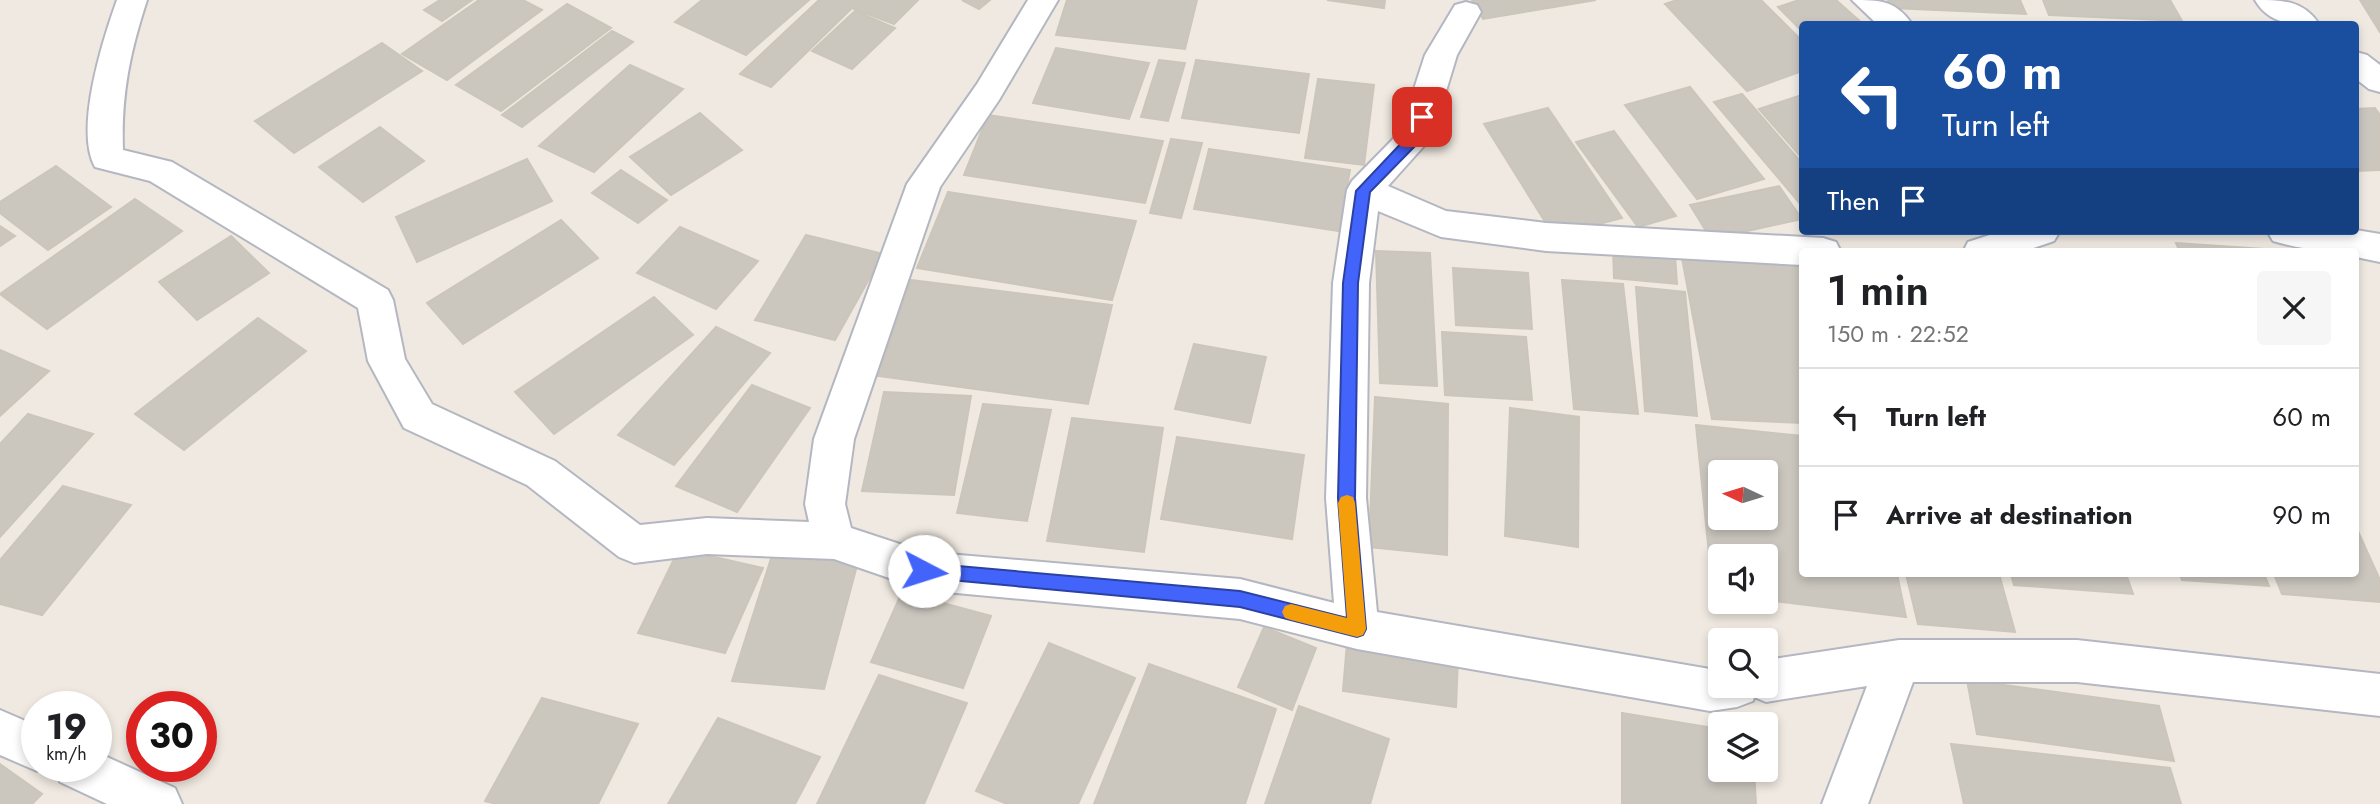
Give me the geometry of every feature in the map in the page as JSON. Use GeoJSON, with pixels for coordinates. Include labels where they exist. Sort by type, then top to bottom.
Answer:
{"type":"FeatureCollection","features":[{"type":"Feature","properties":{"kind":"street"},"geometry":{"type":"LineString","coordinates":[[132,0],[118,40],[105,110],[107,158],[160,171],[375,300],[387,361],[418,416],[541,473],[634,544],[707,536],[834,541],[924,571],[1240,599],[1357,629],[1708,690]]}},
{"type":"Feature","properties":{"kind":"street"},"geometry":{"type":"LineString","coordinates":[[834,541],[825,504],[834,439],[925,184],[988,92],[1043,0]]}},
{"type":"Feature","properties":{"kind":"street"},"geometry":{"type":"LineString","coordinates":[[1867,0],[1892,21]]}},
{"type":"Feature","properties":{"kind":"street"},"geometry":{"type":"LineString","coordinates":[[2270,0],[2300,21]]}},
{"type":"Feature","properties":{"kind":"street"},"geometry":{"type":"LineString","coordinates":[[1357,629],[1346,485],[1351,283],[1364,191],[1415,137],[1441,55],[1466,12]]}},
{"type":"Feature","properties":{"kind":"street"},"geometry":{"type":"LineString","coordinates":[[2359,65],[2380,81]]}},
{"type":"Feature","properties":{"kind":"street"},"geometry":{"type":"LineString","coordinates":[[1364,191],[1441,224],[1546,237],[1799,251]]}},
{"type":"Feature","properties":{"kind":"street"},"geometry":{"type":"LineString","coordinates":[[1993,248],[2030,235]]}},
{"type":"Feature","properties":{"kind":"street"},"geometry":{"type":"LineString","coordinates":[[2307,235],[2380,248]]}},
{"type":"Feature","properties":{"kind":"street"},"geometry":{"type":"LineString","coordinates":[[1845,804],[1899,661]]}},
{"type":"Feature","properties":{"kind":"street"},"geometry":{"type":"LineString","coordinates":[[1778,679],[1899,661],[2077,661],[2380,695]]}},
{"type":"Feature","properties":{"kind":"street"},"geometry":{"type":"LineString","coordinates":[[0,732],[21,742]]}},
{"type":"Feature","properties":{"kind":"street"},"geometry":{"type":"LineString","coordinates":[[111,782],[159,804]]}},
{"type":"Feature","properties":{"kind":"building"},"geometry":{"type":"Polygon","coordinates":[[[440,0],[472,0],[442,21],[424,10],[440,0]]]}},
{"type":"Feature","properties":{"kind":"building"},"geometry":{"type":"Polygon","coordinates":[[[479,0],[523,0],[542,10],[447,80],[402,54],[479,0]]]}},
{"type":"Feature","properties":{"kind":"building"},"geometry":{"type":"Polygon","coordinates":[[[702,0],[809,0],[746,55],[675,22],[702,0]]]}},
{"type":"Feature","properties":{"kind":"building"},"geometry":{"type":"Polygon","coordinates":[[[819,0],[918,0],[894,24],[852,8],[771,87],[740,74],[819,0]]]}},
{"type":"Feature","properties":{"kind":"building"},"geometry":{"type":"Polygon","coordinates":[[[962,0],[990,0],[979,9],[962,0]]]}},
{"type":"Feature","properties":{"kind":"building"},"geometry":{"type":"Polygon","coordinates":[[[1067,0],[1197,0],[1185,49],[1056,35],[1067,0]]]}},
{"type":"Feature","properties":{"kind":"building"},"geometry":{"type":"Polygon","coordinates":[[[1327,0],[1385,0],[1384,8],[1327,0]]]}},
{"type":"Feature","properties":{"kind":"building"},"geometry":{"type":"Polygon","coordinates":[[[1472,0],[1596,0],[1483,19],[1472,0]]]}},
{"type":"Feature","properties":{"kind":"building"},"geometry":{"type":"Polygon","coordinates":[[[1677,0],[1761,0],[1799,38],[1799,72],[1747,91],[1665,4],[1677,0]]]}},
{"type":"Feature","properties":{"kind":"building"},"geometry":{"type":"Polygon","coordinates":[[[1799,0],[1836,0],[1860,21],[1799,21],[1799,28],[1778,7],[1799,0]]]}},
{"type":"Feature","properties":{"kind":"building"},"geometry":{"type":"Polygon","coordinates":[[[1888,0],[2020,0],[2026,14],[1891,8],[1888,0]]]}},
{"type":"Feature","properties":{"kind":"building"},"geometry":{"type":"Polygon","coordinates":[[[2043,0],[2170,0],[2182,21],[2049,15],[2043,0]]]}},
{"type":"Feature","properties":{"kind":"building"},"geometry":{"type":"Polygon","coordinates":[[[2360,0],[2380,0],[2380,32],[2360,0]]]}},
{"type":"Feature","properties":{"kind":"building"},"geometry":{"type":"Polygon","coordinates":[[[567,4],[611,28],[501,111],[456,85],[567,4]]]}},
{"type":"Feature","properties":{"kind":"building"},"geometry":{"type":"Polygon","coordinates":[[[855,11],[895,28],[852,69],[812,51],[855,11]]]}},
{"type":"Feature","properties":{"kind":"building"},"geometry":{"type":"Polygon","coordinates":[[[612,31],[633,42],[522,127],[502,115],[612,31]]]}},
{"type":"Feature","properties":{"kind":"building"},"geometry":{"type":"Polygon","coordinates":[[[382,43],[422,71],[294,153],[255,121],[382,43]]]}},
{"type":"Feature","properties":{"kind":"building"},"geometry":{"type":"Polygon","coordinates":[[[1056,48],[1149,63],[1129,119],[1033,103],[1056,48]]]}},
{"type":"Feature","properties":{"kind":"building"},"geometry":{"type":"Polygon","coordinates":[[[1159,60],[1185,63],[1168,121],[1141,117],[1159,60]]]}},
{"type":"Feature","properties":{"kind":"building"},"geometry":{"type":"Polygon","coordinates":[[[1196,60],[1309,74],[1299,133],[1182,118],[1196,60]]]}},
{"type":"Feature","properties":{"kind":"building"},"geometry":{"type":"Polygon","coordinates":[[[630,65],[683,89],[594,172],[539,146],[630,65]]]}},
{"type":"Feature","properties":{"kind":"building"},"geometry":{"type":"Polygon","coordinates":[[[1318,79],[1374,85],[1364,165],[1305,158],[1318,79]]]}},
{"type":"Feature","properties":{"kind":"building"},"geometry":{"type":"Polygon","coordinates":[[[1690,87],[1764,179],[1697,199],[1625,105],[1690,87]]]}},
{"type":"Feature","properties":{"kind":"building"},"geometry":{"type":"Polygon","coordinates":[[[1742,94],[1799,160],[1799,202],[1714,102],[1742,94]]]}},
{"type":"Feature","properties":{"kind":"building"},"geometry":{"type":"Polygon","coordinates":[[[1799,96],[1799,155],[1759,109],[1799,96]]]}},
{"type":"Feature","properties":{"kind":"building"},"geometry":{"type":"Polygon","coordinates":[[[1548,108],[1622,218],[1554,236],[1484,124],[1548,108]]]}},
{"type":"Feature","properties":{"kind":"building"},"geometry":{"type":"Polygon","coordinates":[[[2375,108],[2380,115],[2380,170],[2359,171],[2359,109],[2375,108]]]}},
{"type":"Feature","properties":{"kind":"building"},"geometry":{"type":"Polygon","coordinates":[[[700,113],[742,150],[671,195],[630,157],[700,113]]]}},
{"type":"Feature","properties":{"kind":"building"},"geometry":{"type":"Polygon","coordinates":[[[988,115],[1163,141],[1145,203],[964,175],[988,115]]]}},
{"type":"Feature","properties":{"kind":"building"},"geometry":{"type":"Polygon","coordinates":[[[380,127],[424,161],[363,202],[319,167],[380,127]]]}},
{"type":"Feature","properties":{"kind":"building"},"geometry":{"type":"Polygon","coordinates":[[[1614,131],[1676,216],[1638,227],[1576,142],[1614,131]]]}},
{"type":"Feature","properties":{"kind":"building"},"geometry":{"type":"Polygon","coordinates":[[[1171,139],[1202,143],[1181,218],[1150,213],[1171,139]]]}},
{"type":"Feature","properties":{"kind":"building"},"geometry":{"type":"Polygon","coordinates":[[[1209,149],[1350,170],[1339,231],[1194,209],[1209,149]]]}},
{"type":"Feature","properties":{"kind":"building"},"geometry":{"type":"Polygon","coordinates":[[[527,159],[552,201],[417,262],[396,217],[527,159]]]}},
{"type":"Feature","properties":{"kind":"building"},"geometry":{"type":"Polygon","coordinates":[[[56,166],[111,207],[48,250],[0,213],[0,202],[56,166]]]}},
{"type":"Feature","properties":{"kind":"building"},"geometry":{"type":"Polygon","coordinates":[[[621,170],[667,200],[638,223],[592,193],[621,170]]]}},
{"type":"Feature","properties":{"kind":"building"},"geometry":{"type":"Polygon","coordinates":[[[1779,186],[1799,215],[1799,220],[1711,239],[1690,205],[1779,186]]]}},
{"type":"Feature","properties":{"kind":"building"},"geometry":{"type":"Polygon","coordinates":[[[948,192],[1136,221],[1112,300],[917,268],[948,192]]]}},
{"type":"Feature","properties":{"kind":"building"},"geometry":{"type":"Polygon","coordinates":[[[135,199],[182,231],[47,329],[0,294],[135,199]]]}},
{"type":"Feature","properties":{"kind":"building"},"geometry":{"type":"Polygon","coordinates":[[[561,220],[598,258],[463,344],[427,303],[561,220]]]}},
{"type":"Feature","properties":{"kind":"building"},"geometry":{"type":"Polygon","coordinates":[[[0,226],[15,236],[0,246],[0,226]]]}},
{"type":"Feature","properties":{"kind":"building"},"geometry":{"type":"Polygon","coordinates":[[[680,227],[758,261],[716,309],[637,273],[680,227]]]}},
{"type":"Feature","properties":{"kind":"building"},"geometry":{"type":"Polygon","coordinates":[[[806,235],[883,254],[835,340],[755,320],[806,235]]]}},
{"type":"Feature","properties":{"kind":"building"},"geometry":{"type":"Polygon","coordinates":[[[231,236],[269,273],[197,320],[159,282],[231,236]]]}},
{"type":"Feature","properties":{"kind":"building"},"geometry":{"type":"Polygon","coordinates":[[[2176,243],[2249,248],[2178,248],[2176,243]]]}},
{"type":"Feature","properties":{"kind":"building"},"geometry":{"type":"Polygon","coordinates":[[[1613,249],[1675,255],[1677,284],[1614,278],[1613,249]]]}},
{"type":"Feature","properties":{"kind":"building"},"geometry":{"type":"Polygon","coordinates":[[[1376,251],[1430,253],[1437,386],[1380,383],[1376,251]]]}},
{"type":"Feature","properties":{"kind":"building"},"geometry":{"type":"Polygon","coordinates":[[[1682,258],[1799,264],[1799,423],[1712,419],[1682,258]]]}},
{"type":"Feature","properties":{"kind":"building"},"geometry":{"type":"Polygon","coordinates":[[[1453,268],[1528,273],[1532,329],[1456,325],[1453,268]]]}},
{"type":"Feature","properties":{"kind":"building"},"geometry":{"type":"Polygon","coordinates":[[[911,280],[1112,305],[1088,404],[878,376],[911,280]]]}},
{"type":"Feature","properties":{"kind":"building"},"geometry":{"type":"Polygon","coordinates":[[[1562,280],[1623,284],[1638,414],[1574,409],[1562,280]]]}},
{"type":"Feature","properties":{"kind":"building"},"geometry":{"type":"Polygon","coordinates":[[[1636,287],[1685,292],[1697,416],[1645,411],[1636,287]]]}},
{"type":"Feature","properties":{"kind":"building"},"geometry":{"type":"Polygon","coordinates":[[[654,297],[693,335],[554,434],[515,392],[654,297]]]}},
{"type":"Feature","properties":{"kind":"building"},"geometry":{"type":"Polygon","coordinates":[[[258,318],[306,351],[184,450],[135,414],[258,318]]]}},
{"type":"Feature","properties":{"kind":"building"},"geometry":{"type":"Polygon","coordinates":[[[716,327],[770,353],[674,465],[618,435],[716,327]]]}},
{"type":"Feature","properties":{"kind":"building"},"geometry":{"type":"Polygon","coordinates":[[[1442,332],[1526,337],[1532,400],[1445,395],[1442,332]]]}},
{"type":"Feature","properties":{"kind":"building"},"geometry":{"type":"Polygon","coordinates":[[[1194,344],[1266,357],[1250,423],[1175,409],[1194,344]]]}},
{"type":"Feature","properties":{"kind":"building"},"geometry":{"type":"Polygon","coordinates":[[[0,350],[49,371],[0,416],[0,350]]]}},
{"type":"Feature","properties":{"kind":"building"},"geometry":{"type":"Polygon","coordinates":[[[752,385],[810,408],[737,512],[676,486],[752,385]]]}},
{"type":"Feature","properties":{"kind":"building"},"geometry":{"type":"Polygon","coordinates":[[[884,392],[971,396],[954,495],[862,491],[884,392]]]}},
{"type":"Feature","properties":{"kind":"building"},"geometry":{"type":"Polygon","coordinates":[[[1375,397],[1448,404],[1447,555],[1369,547],[1375,397]]]}},
{"type":"Feature","properties":{"kind":"building"},"geometry":{"type":"Polygon","coordinates":[[[983,404],[1051,410],[1027,521],[957,513],[983,404]]]}},
{"type":"Feature","properties":{"kind":"building"},"geometry":{"type":"Polygon","coordinates":[[[1510,408],[1579,417],[1578,547],[1505,536],[1510,408]]]}},
{"type":"Feature","properties":{"kind":"building"},"geometry":{"type":"Polygon","coordinates":[[[28,414],[93,434],[0,537],[0,444],[28,414]]]}},
{"type":"Feature","properties":{"kind":"building"},"geometry":{"type":"Polygon","coordinates":[[[1072,418],[1163,428],[1144,552],[1047,541],[1072,418]]]}},
{"type":"Feature","properties":{"kind":"building"},"geometry":{"type":"Polygon","coordinates":[[[1696,425],[1799,436],[1799,577],[1898,577],[1906,617],[1778,601],[1778,544],[1708,544],[1696,425]]]}},
{"type":"Feature","properties":{"kind":"building"},"geometry":{"type":"Polygon","coordinates":[[[1177,437],[1304,455],[1292,539],[1161,519],[1177,437]]]}},
{"type":"Feature","properties":{"kind":"building"},"geometry":{"type":"Polygon","coordinates":[[[63,486],[131,505],[42,615],[0,604],[0,560],[63,486]]]}},
{"type":"Feature","properties":{"kind":"building"},"geometry":{"type":"Polygon","coordinates":[[[2359,534],[2380,580],[2380,602],[2282,594],[2275,577],[2359,577],[2359,534]]]}},
{"type":"Feature","properties":{"kind":"building"},"geometry":{"type":"Polygon","coordinates":[[[679,549],[763,568],[725,653],[638,633],[679,549]]]}},
{"type":"Feature","properties":{"kind":"building"},"geometry":{"type":"Polygon","coordinates":[[[774,549],[859,558],[824,689],[732,681],[774,549]]]}},
{"type":"Feature","properties":{"kind":"building"},"geometry":{"type":"Polygon","coordinates":[[[1907,577],[2000,577],[2015,632],[1918,624],[1907,577]]]}},
{"type":"Feature","properties":{"kind":"building"},"geometry":{"type":"Polygon","coordinates":[[[2012,577],[2127,577],[2133,594],[2014,585],[2012,577]]]}},
{"type":"Feature","properties":{"kind":"building"},"geometry":{"type":"Polygon","coordinates":[[[2181,577],[2265,577],[2269,586],[2182,580],[2181,577]]]}},
{"type":"Feature","properties":{"kind":"building"},"geometry":{"type":"Polygon","coordinates":[[[902,592],[991,616],[963,688],[871,662],[902,592]]]}},
{"type":"Feature","properties":{"kind":"building"},"geometry":{"type":"Polygon","coordinates":[[[1264,627],[1316,648],[1292,710],[1238,687],[1264,627]]]}},
{"type":"Feature","properties":{"kind":"building"},"geometry":{"type":"Polygon","coordinates":[[[1049,643],[1135,678],[1078,804],[1007,804],[976,791],[1049,643]]]}},
{"type":"Feature","properties":{"kind":"building"},"geometry":{"type":"Polygon","coordinates":[[[1347,643],[1458,658],[1456,707],[1343,691],[1347,643]]]}},
{"type":"Feature","properties":{"kind":"building"},"geometry":{"type":"Polygon","coordinates":[[[1149,664],[1276,709],[1245,804],[1094,804],[1149,664]]]}},
{"type":"Feature","properties":{"kind":"building"},"geometry":{"type":"Polygon","coordinates":[[[879,675],[967,703],[924,804],[817,804],[879,675]]]}},
{"type":"Feature","properties":{"kind":"building"},"geometry":{"type":"Polygon","coordinates":[[[1967,680],[2159,706],[2174,761],[1977,734],[1967,680]]]}},
{"type":"Feature","properties":{"kind":"building"},"geometry":{"type":"Polygon","coordinates":[[[542,698],[638,724],[598,804],[496,804],[485,801],[542,698]]]}},
{"type":"Feature","properties":{"kind":"building"},"geometry":{"type":"Polygon","coordinates":[[[1299,706],[1389,739],[1370,804],[1265,804],[1299,706]]]}},
{"type":"Feature","properties":{"kind":"building"},"geometry":{"type":"Polygon","coordinates":[[[1622,713],[1708,727],[1708,782],[1755,782],[1756,804],[1622,804],[1622,713]]]}},
{"type":"Feature","properties":{"kind":"building"},"geometry":{"type":"Polygon","coordinates":[[[718,718],[820,757],[795,804],[668,804],[718,718]]]}},
{"type":"Feature","properties":{"kind":"building"},"geometry":{"type":"Polygon","coordinates":[[[1951,744],[2170,768],[2181,804],[1964,804],[1951,744]]]}},
{"type":"Feature","properties":{"kind":"building"},"geometry":{"type":"Polygon","coordinates":[[[0,764],[21,779],[21,782],[42,794],[32,804],[0,804],[0,764]]]}},
{"type":"Feature","properties":{"kind":"slow traffic"},"geometry":{"type":"LineString","coordinates":[[1291,612],[1357,629],[1347,503]]}},
{"type":"Feature","properties":{"kind":"route"},"geometry":{"type":"LineString","coordinates":[[924,571],[1240,599],[1357,629],[1346,498],[1351,283],[1364,191],[1415,137],[1422,117]]}}]}
